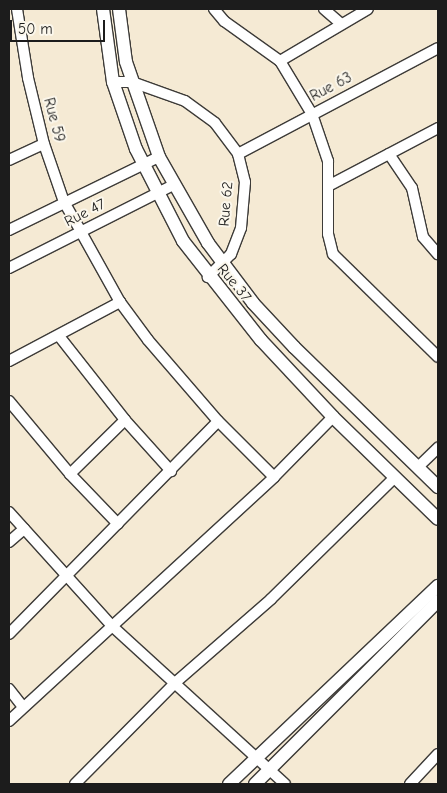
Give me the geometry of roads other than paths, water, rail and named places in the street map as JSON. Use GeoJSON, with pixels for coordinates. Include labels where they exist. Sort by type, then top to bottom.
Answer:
{"type":"FeatureCollection","features":[{"type":"Feature","properties":{"kind":"street","name":"Rue 59"},"geometry":{"type":"LineString","coordinates":[[17,9],[28,78],[44,144],[64,202],[120,302],[148,340],[218,421],[274,477]]}},
{"type":"Feature","properties":{"kind":"street","name":"Rue 37"},"geometry":{"type":"LineString","coordinates":[[103,9],[113,82],[141,163],[182,241],[208,277],[332,417],[438,519]]}},
{"type":"Feature","properties":{"kind":"street","name":"Rue 37"},"geometry":{"type":"LineString","coordinates":[[119,9],[132,82],[159,157],[224,266],[294,347],[438,487]]}},
{"type":"Feature","properties":{"kind":"street"},"geometry":{"type":"LineString","coordinates":[[214,9],[224,21],[280,61],[312,114],[325,146],[330,185],[328,234],[333,254],[438,357]]}},
{"type":"Feature","properties":{"kind":"street"},"geometry":{"type":"LineString","coordinates":[[324,9],[340,22]]}},
{"type":"Feature","properties":{"kind":"street"},"geometry":{"type":"LineString","coordinates":[[280,61],[340,22],[368,9]]}},
{"type":"Feature","properties":{"kind":"street","name":"Rue 63"},"geometry":{"type":"LineString","coordinates":[[238,154],[438,48]]}},
{"type":"Feature","properties":{"kind":"street","name":"Rue 62"},"geometry":{"type":"LineString","coordinates":[[113,82],[132,82],[173,95],[204,113],[238,154],[244,182],[244,212],[236,242],[224,266],[208,277]]}},
{"type":"Feature","properties":{"kind":"street"},"geometry":{"type":"LineString","coordinates":[[330,185],[438,128]]}},
{"type":"Feature","properties":{"kind":"street"},"geometry":{"type":"LineString","coordinates":[[9,160],[44,144]]}},
{"type":"Feature","properties":{"kind":"street"},"geometry":{"type":"LineString","coordinates":[[389,154],[412,188],[423,237],[438,254]]}},
{"type":"Feature","properties":{"kind":"street","name":"Rue 47"},"geometry":{"type":"LineString","coordinates":[[9,230],[141,163],[159,157]]}},
{"type":"Feature","properties":{"kind":"street","name":"Rue 47"},"geometry":{"type":"LineString","coordinates":[[9,268],[175,184]]}},
{"type":"Feature","properties":{"kind":"street"},"geometry":{"type":"LineString","coordinates":[[9,361],[120,302]]}},
{"type":"Feature","properties":{"kind":"street"},"geometry":{"type":"LineString","coordinates":[[59,336],[125,420],[171,471]]}},
{"type":"Feature","properties":{"kind":"street"},"geometry":{"type":"LineString","coordinates":[[9,401],[70,474],[118,524]]}},
{"type":"Feature","properties":{"kind":"street"},"geometry":{"type":"LineString","coordinates":[[9,721],[274,477],[332,417]]}},
{"type":"Feature","properties":{"kind":"street"},"geometry":{"type":"LineString","coordinates":[[70,474],[125,420]]}},
{"type":"Feature","properties":{"kind":"street"},"geometry":{"type":"LineString","coordinates":[[9,634],[218,421]]}},
{"type":"Feature","properties":{"kind":"street"},"geometry":{"type":"LineString","coordinates":[[418,467],[438,448]]}},
{"type":"Feature","properties":{"kind":"street"},"geometry":{"type":"LineString","coordinates":[[75,784],[176,682],[272,599],[394,478]]}},
{"type":"Feature","properties":{"kind":"street"},"geometry":{"type":"LineString","coordinates":[[9,512],[112,626],[258,756],[285,784]]}},
{"type":"Feature","properties":{"kind":"street"},"geometry":{"type":"LineString","coordinates":[[9,542],[24,529]]}},
{"type":"Feature","properties":{"kind":"street"},"geometry":{"type":"LineString","coordinates":[[229,784],[438,586]]}},
{"type":"Feature","properties":{"kind":"street"},"geometry":{"type":"LineString","coordinates":[[255,784],[438,601]]}},
{"type":"Feature","properties":{"kind":"street"},"geometry":{"type":"LineString","coordinates":[[9,689],[23,707]]}},
{"type":"Feature","properties":{"kind":"street"},"geometry":{"type":"LineString","coordinates":[[412,783],[438,754]]}}]}
